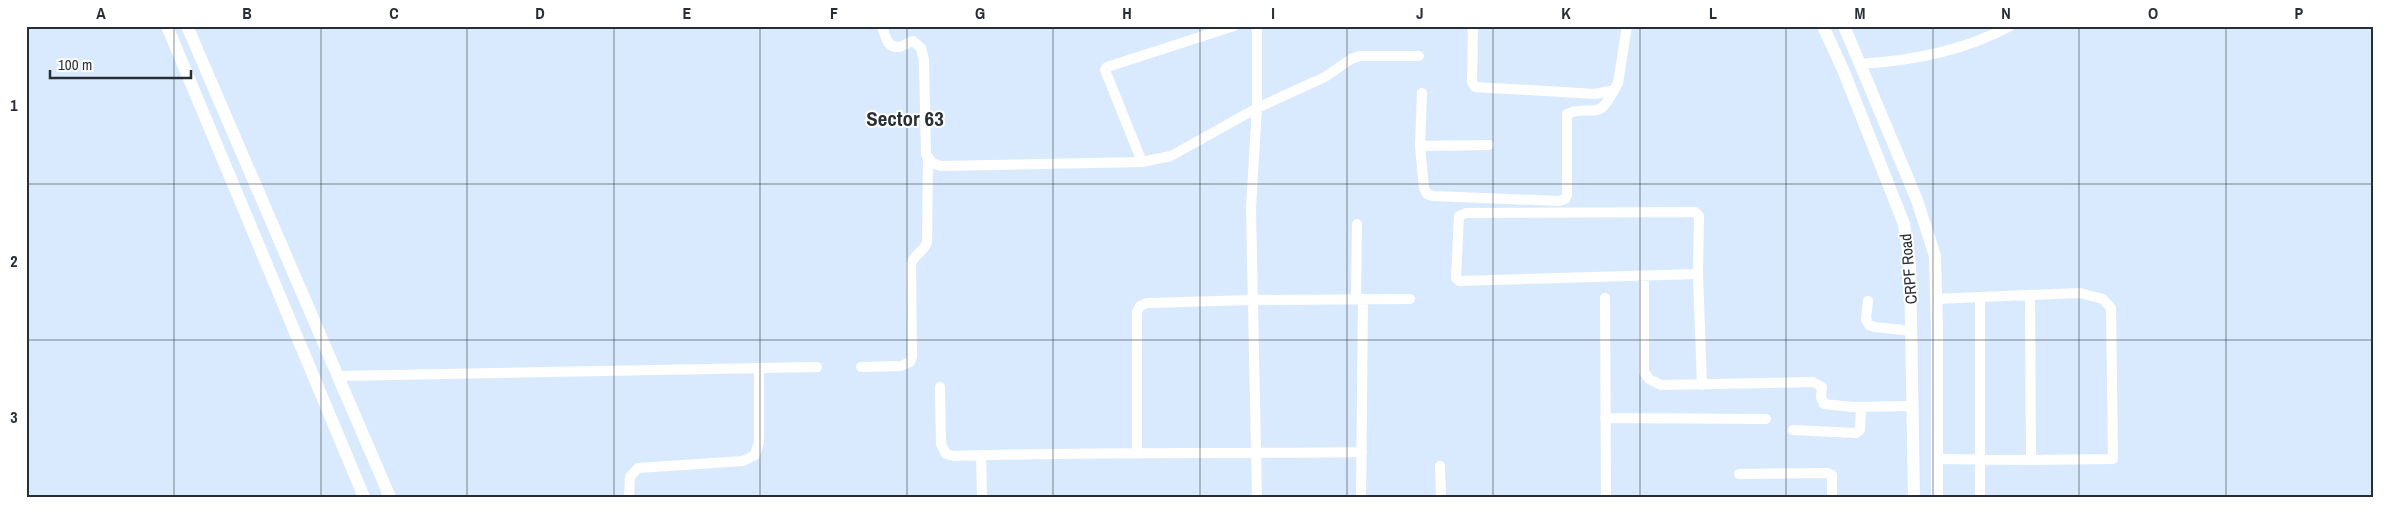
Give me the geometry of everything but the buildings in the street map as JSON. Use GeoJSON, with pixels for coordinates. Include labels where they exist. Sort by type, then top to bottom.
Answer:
{"type":"FeatureCollection","features":[{"type":"Feature","properties":{"kind":"street"},"geometry":{"type":"LineString","coordinates":[[167,26],[364,497]]}},
{"type":"Feature","properties":{"kind":"street"},"geometry":{"type":"LineString","coordinates":[[187,26],[390,497]]}},
{"type":"Feature","properties":{"kind":"street"},"geometry":{"type":"LineString","coordinates":[[860,367],[901,366],[910,362],[912,357],[911,264],[912,259],[921,252],[927,242],[928,158],[923,54],[918,44],[913,41],[901,47],[888,43],[882,26]]}},
{"type":"Feature","properties":{"kind":"street"},"geometry":{"type":"LineString","coordinates":[[1142,162],[1105,70],[1108,67],[1234,26]]}},
{"type":"Feature","properties":{"kind":"street"},"geometry":{"type":"LineString","coordinates":[[1257,497],[1251,208],[1257,108],[1258,26]]}},
{"type":"Feature","properties":{"kind":"street"},"geometry":{"type":"LineString","coordinates":[[1473,26],[1472,82],[1475,87],[1595,94],[1614,90]]}},
{"type":"Feature","properties":{"kind":"street"},"geometry":{"type":"LineString","coordinates":[[1422,93],[1420,146],[1427,194],[1433,196],[1559,201],[1565,199],[1567,195],[1567,114],[1601,109],[1606,106],[1618,83],[1627,26]]}},
{"type":"Feature","properties":{"kind":"street","name":"CRPF Road"},"geometry":{"type":"LineString","coordinates":[[1823,26],[1904,224],[1910,264],[1914,497]]}},
{"type":"Feature","properties":{"kind":"street"},"geometry":{"type":"LineString","coordinates":[[1844,26],[1917,200],[1935,256],[1937,497]]}},
{"type":"Feature","properties":{"kind":"street"},"geometry":{"type":"LineString","coordinates":[[1859,64],[1899,62],[1971,45],[2010,26]]}},
{"type":"Feature","properties":{"kind":"street"},"geometry":{"type":"LineString","coordinates":[[928,158],[935,165],[941,166],[1142,162],[1171,156],[1257,108],[1325,77],[1351,58],[1360,56],[1419,56]]}},
{"type":"Feature","properties":{"kind":"street"},"geometry":{"type":"LineString","coordinates":[[1420,146],[1489,145]]}},
{"type":"Feature","properties":{"kind":"street"},"geometry":{"type":"LineString","coordinates":[[1698,274],[1463,282],[1456,278],[1459,216],[1466,213],[1691,210],[1699,216],[1698,274],[1702,385]]}},
{"type":"Feature","properties":{"kind":"street"},"geometry":{"type":"LineString","coordinates":[[1357,224],[1362,452],[1361,497]]}},
{"type":"Feature","properties":{"kind":"street"},"geometry":{"type":"LineString","coordinates":[[1644,283],[1644,372],[1649,379],[1661,385],[1813,382],[1822,387],[1824,404],[1861,407],[1913,406]]}},
{"type":"Feature","properties":{"kind":"street"},"geometry":{"type":"LineString","coordinates":[[1936,299],[2080,293],[2103,299],[2111,308],[2113,317],[2113,459],[1937,460]]}},
{"type":"Feature","properties":{"kind":"street"},"geometry":{"type":"LineString","coordinates":[[2030,295],[2030,460]]}},
{"type":"Feature","properties":{"kind":"street"},"geometry":{"type":"LineString","coordinates":[[1980,297],[1980,497]]}},
{"type":"Feature","properties":{"kind":"street"},"geometry":{"type":"LineString","coordinates":[[1604,298],[1606,497]]}},
{"type":"Feature","properties":{"kind":"street"},"geometry":{"type":"LineString","coordinates":[[1137,452],[1137,312],[1140,306],[1147,303],[1252,300],[1410,299]]}},
{"type":"Feature","properties":{"kind":"street"},"geometry":{"type":"LineString","coordinates":[[1868,302],[1866,319],[1868,324],[1875,327],[1912,331]]}},
{"type":"Feature","properties":{"kind":"street"},"geometry":{"type":"LineString","coordinates":[[338,376],[818,367]]}},
{"type":"Feature","properties":{"kind":"street"},"geometry":{"type":"LineString","coordinates":[[629,497],[630,476],[638,468],[743,461],[755,455],[759,442],[759,368]]}},
{"type":"Feature","properties":{"kind":"street"},"geometry":{"type":"LineString","coordinates":[[940,387],[943,450],[946,454],[954,456],[1137,452],[1256,454],[1362,452]]}},
{"type":"Feature","properties":{"kind":"street"},"geometry":{"type":"LineString","coordinates":[[1793,430],[1856,433],[1860,430],[1861,407]]}},
{"type":"Feature","properties":{"kind":"street"},"geometry":{"type":"LineString","coordinates":[[1605,418],[1766,419]]}},
{"type":"Feature","properties":{"kind":"street"},"geometry":{"type":"LineString","coordinates":[[981,455],[982,497]]}},
{"type":"Feature","properties":{"kind":"street"},"geometry":{"type":"LineString","coordinates":[[1440,466],[1441,497]]}},
{"type":"Feature","properties":{"kind":"street"},"geometry":{"type":"LineString","coordinates":[[1739,474],[1832,474],[1832,497]]}},
{"type":"Feature","properties":{"kind":"district","name":"Sector 63"},"geometry":{"type":"Point","coordinates":[905,119]}}]}
